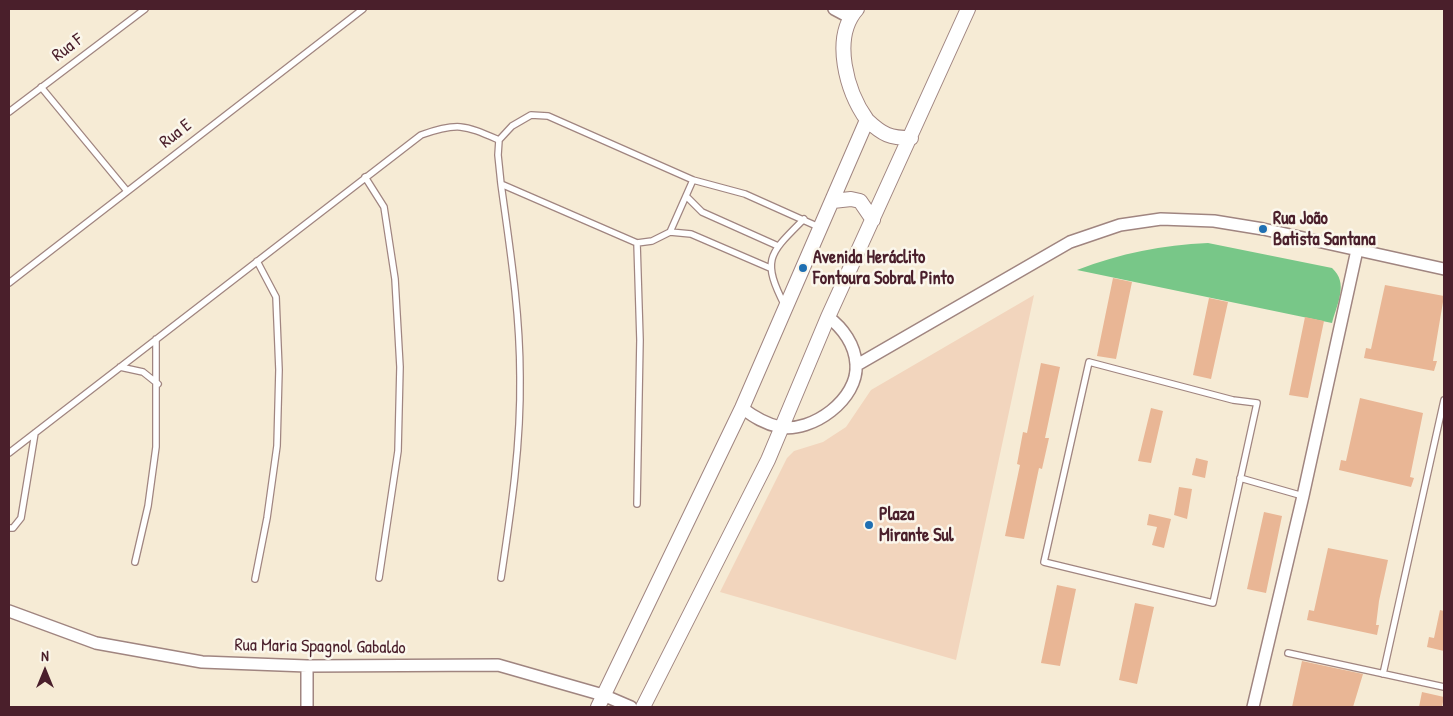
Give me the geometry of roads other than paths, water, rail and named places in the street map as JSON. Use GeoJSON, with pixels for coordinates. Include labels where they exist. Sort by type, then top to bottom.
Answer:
{"type":"FeatureCollection","features":[{"type":"Feature","properties":{"kind":"street"},"geometry":{"type":"LineString","coordinates":[[834,9],[853,13],[843,50],[847,78],[860,110],[867,120],[879,131],[893,138],[911,138]]}},
{"type":"Feature","properties":{"kind":"street"},"geometry":{"type":"LineString","coordinates":[[643,707],[751,495],[828,317],[968,9]]}},
{"type":"Feature","properties":{"kind":"street"},"geometry":{"type":"LineString","coordinates":[[601,701],[742,408],[867,120]]}},
{"type":"Feature","properties":{"kind":"street"},"geometry":{"type":"LineString","coordinates":[[832,201],[852,199],[860,201],[873,220]]}},
{"type":"Feature","properties":{"kind":"street"},"geometry":{"type":"LineString","coordinates":[[856,365],[1070,242],[1120,225],[1161,219],[1214,220],[1444,269]]}},
{"type":"Feature","properties":{"kind":"street"},"geometry":{"type":"LineString","coordinates":[[1253,707],[1303,496],[1357,250]]}},
{"type":"Feature","properties":{"kind":"street"},"geometry":{"type":"LineString","coordinates":[[742,408],[759,420],[781,427],[804,426],[824,418],[840,403],[854,382],[856,365],[850,342],[840,326],[828,317]]}},
{"type":"Feature","properties":{"kind":"street","name":"Rua Maria Spagnol Gabaldo"},"geometry":{"type":"LineString","coordinates":[[9,611],[96,643],[202,662],[307,666],[498,665],[601,701],[631,707]]}},
{"type":"Feature","properties":{"kind":"street"},"geometry":{"type":"LineString","coordinates":[[307,666],[307,707]]}},
{"type":"Feature","properties":{"kind":"lane","name":"Rua F"},"geometry":{"type":"LineString","coordinates":[[9,112],[145,9]]}},
{"type":"Feature","properties":{"kind":"lane","name":"Rua E"},"geometry":{"type":"LineString","coordinates":[[9,283],[363,9]]}},
{"type":"Feature","properties":{"kind":"lane"},"geometry":{"type":"LineString","coordinates":[[41,87],[127,191]]}},
{"type":"Feature","properties":{"kind":"lane"},"geometry":{"type":"LineString","coordinates":[[502,578],[519,443],[520,378],[518,306],[498,155],[499,140],[512,126],[531,115],[548,116],[693,180],[745,194],[821,228]]}},
{"type":"Feature","properties":{"kind":"lane"},"geometry":{"type":"LineString","coordinates":[[9,453],[421,134],[448,125],[471,128],[499,140]]}},
{"type":"Feature","properties":{"kind":"lane"},"geometry":{"type":"LineString","coordinates":[[365,177],[384,207],[395,279],[400,367],[398,451],[378,578]]}},
{"type":"Feature","properties":{"kind":"lane"},"geometry":{"type":"LineString","coordinates":[[670,232],[693,180]]}},
{"type":"Feature","properties":{"kind":"lane"},"geometry":{"type":"LineString","coordinates":[[502,184],[637,243],[652,241],[670,232],[691,234],[770,268]]}},
{"type":"Feature","properties":{"kind":"lane"},"geometry":{"type":"LineString","coordinates":[[686,196],[702,212],[778,246]]}},
{"type":"Feature","properties":{"kind":"lane"},"geometry":{"type":"LineString","coordinates":[[786,309],[772,282],[770,268],[772,255],[804,219]]}},
{"type":"Feature","properties":{"kind":"lane"},"geometry":{"type":"LineString","coordinates":[[637,243],[640,340],[637,504]]}},
{"type":"Feature","properties":{"kind":"lane"},"geometry":{"type":"LineString","coordinates":[[255,579],[267,518],[277,446],[279,370],[276,297],[257,261]]}},
{"type":"Feature","properties":{"kind":"lane"},"geometry":{"type":"LineString","coordinates":[[135,562],[148,506],[156,447],[158,384],[156,339]]}},
{"type":"Feature","properties":{"kind":"lane"},"geometry":{"type":"LineString","coordinates":[[1089,362],[1233,400],[1257,403],[1240,478],[1213,603],[1044,562],[1089,362]]}},
{"type":"Feature","properties":{"kind":"lane"},"geometry":{"type":"LineString","coordinates":[[120,368],[143,372],[158,384]]}},
{"type":"Feature","properties":{"kind":"lane"},"geometry":{"type":"LineString","coordinates":[[1383,674],[1444,400]]}},
{"type":"Feature","properties":{"kind":"lane"},"geometry":{"type":"LineString","coordinates":[[9,528],[13,528],[21,518],[35,433]]}},
{"type":"Feature","properties":{"kind":"lane"},"geometry":{"type":"LineString","coordinates":[[1240,478],[1303,496]]}},
{"type":"Feature","properties":{"kind":"lane"},"geometry":{"type":"LineString","coordinates":[[1288,653],[1444,687]]}},
{"type":"Feature","properties":{"kind":"place","name":"Rua João Batista Santana"},"geometry":{"type":"Point","coordinates":[1263,229]}},
{"type":"Feature","properties":{"kind":"place","name":"Avenida Heráclito Fontoura Sobral Pinto"},"geometry":{"type":"Point","coordinates":[803,268]}},
{"type":"Feature","properties":{"kind":"place","name":"Plaza Mirante Sul"},"geometry":{"type":"Point","coordinates":[869,525]}}]}
